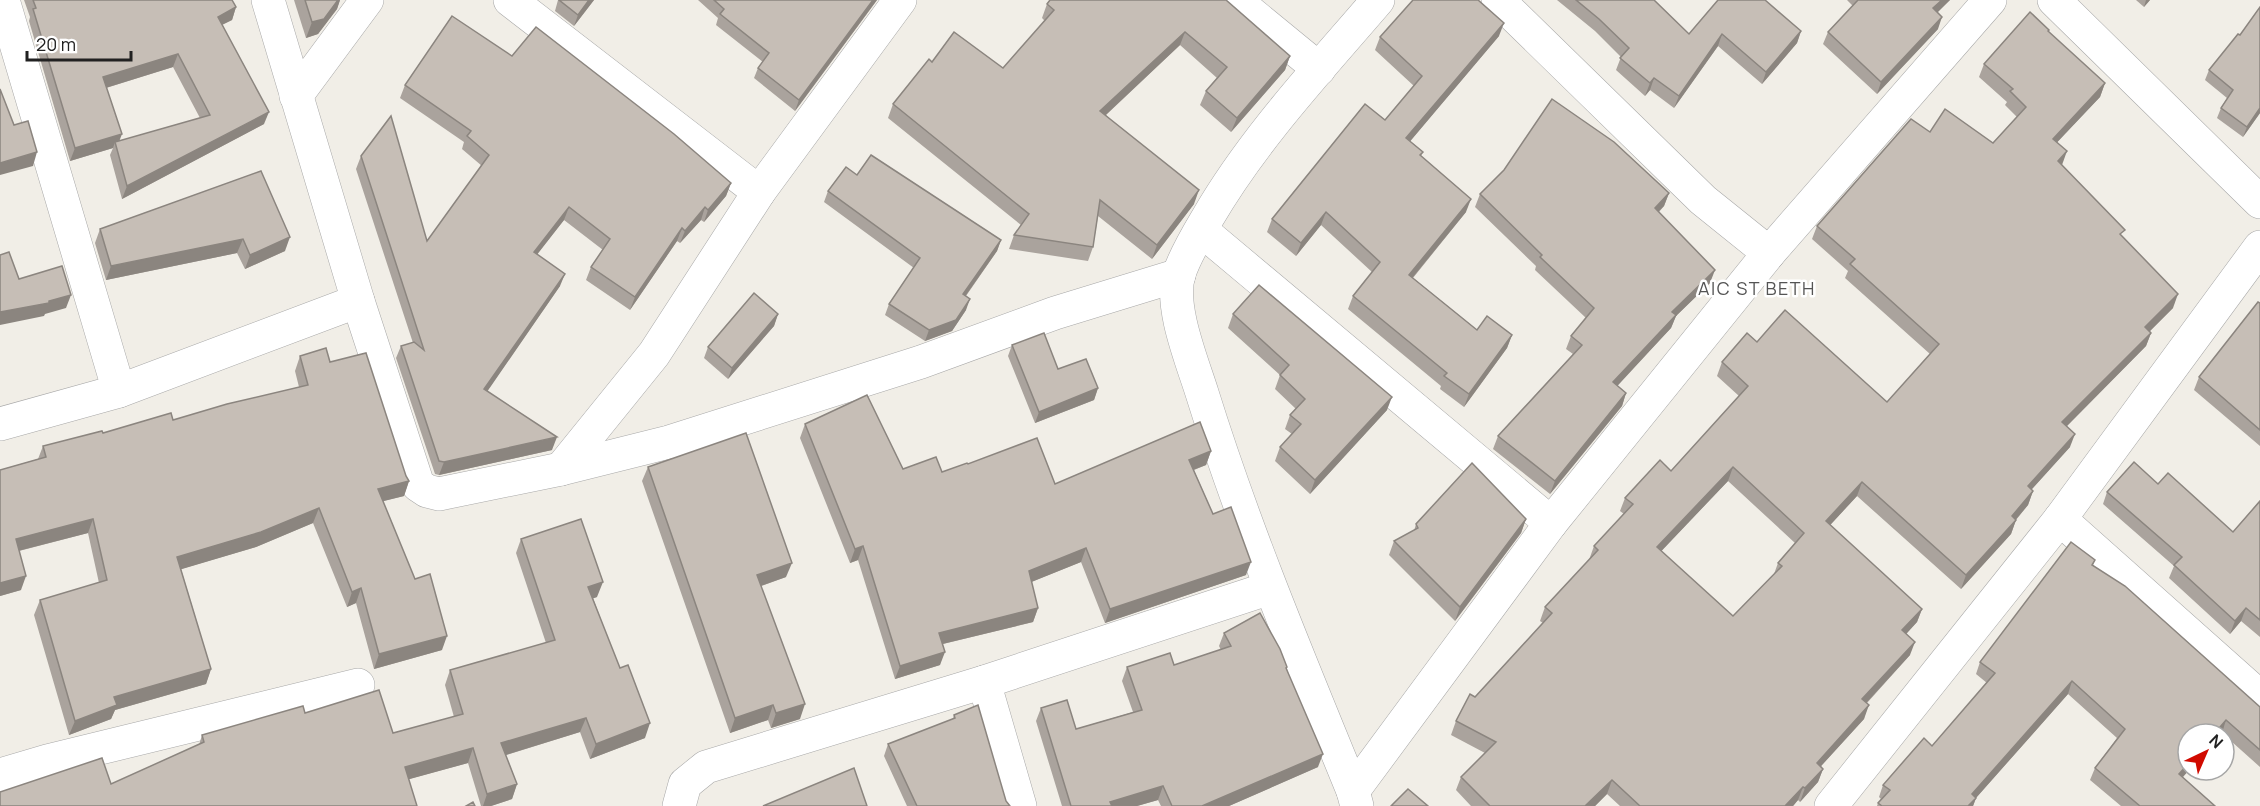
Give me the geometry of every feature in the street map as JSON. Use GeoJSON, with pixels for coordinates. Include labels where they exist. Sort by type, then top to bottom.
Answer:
{"type":"FeatureCollection","features":[{"type":"Feature","properties":{"kind":"street"},"geometry":{"type":"LineString","coordinates":[[3,0],[119,391]]}},
{"type":"Feature","properties":{"kind":"street"},"geometry":{"type":"LineString","coordinates":[[268,0],[358,301],[418,485],[427,491],[439,494],[561,469],[669,442],[921,362],[1056,314],[1179,275]]}},
{"type":"Feature","properties":{"kind":"street"},"geometry":{"type":"LineString","coordinates":[[296,96],[367,0]]}},
{"type":"Feature","properties":{"kind":"street"},"geometry":{"type":"LineString","coordinates":[[510,0],[759,192]]}},
{"type":"Feature","properties":{"kind":"street"},"geometry":{"type":"LineString","coordinates":[[561,469],[654,354],[759,192],[900,0]]}},
{"type":"Feature","properties":{"kind":"street"},"geometry":{"type":"LineString","coordinates":[[1235,0],[1319,69]]}},
{"type":"Feature","properties":{"kind":"street"},"geometry":{"type":"LineString","coordinates":[[1355,798],[1270,588],[1215,436],[1183,332],[1178,306],[1179,275],[1227,185],[1319,69],[1378,0]]}},
{"type":"Feature","properties":{"kind":"street"},"geometry":{"type":"LineString","coordinates":[[1498,0],[1703,200],[1769,253]]}},
{"type":"Feature","properties":{"kind":"street"},"geometry":{"type":"LineString","coordinates":[[1355,798],[1551,523],[1769,253],[1990,0]]}},
{"type":"Feature","properties":{"kind":"street"},"geometry":{"type":"LineString","coordinates":[[2054,0],[2260,202]]}},
{"type":"Feature","properties":{"kind":"street"},"geometry":{"type":"LineString","coordinates":[[1201,230],[1551,523]]}},
{"type":"Feature","properties":{"kind":"street"},"geometry":{"type":"LineString","coordinates":[[1846,800],[2060,519],[2260,247]]}},
{"type":"Feature","properties":{"kind":"street"},"geometry":{"type":"LineString","coordinates":[[0,424],[119,391],[358,301]]}},
{"type":"Feature","properties":{"kind":"street"},"geometry":{"type":"LineString","coordinates":[[2060,519],[2260,697]]}},
{"type":"Feature","properties":{"kind":"street"},"geometry":{"type":"LineString","coordinates":[[679,806],[685,784],[706,767],[984,682],[1270,588]]}},
{"type":"Feature","properties":{"kind":"street"},"geometry":{"type":"LineString","coordinates":[[984,682],[1020,806]]}},
{"type":"Feature","properties":{"kind":"street"},"geometry":{"type":"LineString","coordinates":[[0,775],[47,761],[358,685]]}},
{"type":"Feature","properties":{"kind":"building"},"geometry":{"type":"Polygon","coordinates":[[[33,0],[232,0],[236,7],[218,17],[269,112],[127,186],[115,142],[210,115],[178,54],[103,77],[122,134],[75,148],[33,9],[36,8],[33,0]]]}},
{"type":"Feature","properties":{"kind":"building"},"geometry":{"type":"Polygon","coordinates":[[[305,0],[338,0],[324,19],[312,22],[305,0]]]}},
{"type":"Feature","properties":{"kind":"building"},"geometry":{"type":"Polygon","coordinates":[[[559,0],[589,0],[578,15],[559,0]]]}},
{"type":"Feature","properties":{"kind":"building"},"geometry":{"type":"Polygon","coordinates":[[[714,0],[873,0],[799,100],[758,68],[769,53],[720,14],[724,9],[714,0]]]}},
{"type":"Feature","properties":{"kind":"building"},"geometry":{"type":"Polygon","coordinates":[[[1050,0],[1226,0],[1290,56],[1237,118],[1206,91],[1227,67],[1185,32],[1100,111],[1199,190],[1157,245],[1100,200],[1093,247],[1014,235],[1029,214],[893,104],[929,59],[932,62],[954,32],[1003,68],[1054,10],[1047,4],[1050,0]]]}},
{"type":"Feature","properties":{"kind":"building"},"geometry":{"type":"Polygon","coordinates":[[[1413,0],[1478,0],[1504,23],[1406,138],[1423,152],[1420,155],[1471,199],[1409,275],[1477,330],[1487,316],[1512,335],[1469,394],[1444,376],[1447,373],[1353,296],[1380,262],[1326,212],[1301,243],[1272,219],[1365,104],[1385,120],[1422,76],[1380,37],[1413,0]]]}},
{"type":"Feature","properties":{"kind":"building"},"geometry":{"type":"Polygon","coordinates":[[[1576,0],[1654,0],[1689,34],[1718,0],[1765,0],[1801,31],[1766,72],[1722,34],[1679,96],[1654,78],[1650,83],[1620,58],[1629,48],[1576,0]]]}},
{"type":"Feature","properties":{"kind":"building"},"geometry":{"type":"Polygon","coordinates":[[[1858,0],[1942,0],[1933,8],[1942,17],[1881,82],[1828,32],[1858,0]]]}},
{"type":"Feature","properties":{"kind":"building"},"geometry":{"type":"Polygon","coordinates":[[[2260,7],[2260,108],[2247,127],[2221,108],[2233,90],[2209,70],[2238,34],[2240,35],[2260,7]]]}},
{"type":"Feature","properties":{"kind":"building"},"geometry":{"type":"Polygon","coordinates":[[[2030,12],[2105,83],[2053,139],[2067,151],[2058,161],[2125,230],[2120,234],[2178,294],[2145,327],[2151,333],[2062,422],[2075,434],[2028,486],[2033,491],[2012,516],[2016,520],[1966,575],[1862,482],[1826,521],[1922,609],[1902,630],[1915,642],[1862,699],[1869,705],[1817,763],[1823,769],[1785,806],[1640,806],[1612,780],[1585,806],[1490,806],[1461,777],[1496,742],[1456,721],[1470,694],[1475,697],[1552,613],[1545,607],[1598,550],[1594,546],[1633,504],[1625,498],[1660,460],[1671,471],[1748,386],[1722,362],[1747,333],[1757,342],[1785,310],[1887,402],[1939,344],[1850,264],[1855,259],[1817,226],[1911,119],[1930,132],[1945,109],[1993,143],[2026,107],[2010,91],[2013,89],[1984,64],[2030,12]],[[1733,467],[1657,547],[1733,616],[1782,566],[1778,563],[1804,533],[1733,467]]]}},
{"type":"Feature","properties":{"kind":"building"},"geometry":{"type":"Polygon","coordinates":[[[452,16],[512,56],[536,27],[674,134],[731,183],[708,210],[705,207],[685,231],[682,228],[635,297],[591,267],[610,239],[569,207],[534,252],[565,274],[484,389],[557,437],[444,462],[439,461],[401,346],[414,342],[424,350],[361,156],[391,116],[427,241],[489,155],[467,136],[471,131],[405,85],[452,16]]]}},
{"type":"Feature","properties":{"kind":"building"},"geometry":{"type":"Polygon","coordinates":[[[0,89],[14,125],[28,121],[37,152],[0,163],[0,89]]]}},
{"type":"Feature","properties":{"kind":"building"},"geometry":{"type":"Polygon","coordinates":[[[1552,99],[1614,142],[1669,193],[1655,208],[1715,270],[1672,312],[1676,315],[1613,382],[1626,393],[1555,481],[1498,436],[1582,345],[1571,336],[1594,308],[1540,257],[1542,255],[1480,194],[1504,170],[1552,99]]]}},
{"type":"Feature","properties":{"kind":"building"},"geometry":{"type":"Polygon","coordinates":[[[871,155],[1001,240],[963,294],[970,299],[956,320],[929,330],[889,304],[920,258],[828,191],[846,167],[857,175],[871,155]]]}},
{"type":"Feature","properties":{"kind":"building"},"geometry":{"type":"Polygon","coordinates":[[[261,171],[290,237],[250,255],[243,239],[111,266],[100,229],[261,171]]]}},
{"type":"Feature","properties":{"kind":"building"},"geometry":{"type":"Polygon","coordinates":[[[9,252],[19,279],[62,266],[71,295],[49,301],[49,303],[0,312],[0,255],[9,252]]]}},
{"type":"Feature","properties":{"kind":"building"},"geometry":{"type":"Polygon","coordinates":[[[1259,285],[1392,397],[1315,480],[1280,447],[1301,424],[1290,415],[1305,399],[1280,375],[1289,365],[1233,314],[1259,285]]]}},
{"type":"Feature","properties":{"kind":"building"},"geometry":{"type":"Polygon","coordinates":[[[754,293],[778,314],[732,368],[708,347],[754,293]]]}},
{"type":"Feature","properties":{"kind":"building"},"geometry":{"type":"Polygon","coordinates":[[[2258,302],[2260,303],[2260,430],[2199,377],[2258,302]]]}},
{"type":"Feature","properties":{"kind":"building"},"geometry":{"type":"Polygon","coordinates":[[[1044,333],[1058,369],[1086,359],[1098,388],[1039,412],[1012,345],[1044,333]]]}},
{"type":"Feature","properties":{"kind":"building"},"geometry":{"type":"Polygon","coordinates":[[[326,348],[330,362],[366,353],[409,481],[378,489],[415,579],[430,574],[447,636],[379,654],[361,588],[352,592],[319,508],[261,532],[177,557],[211,669],[114,697],[117,705],[75,721],[40,600],[107,580],[93,519],[16,539],[26,576],[0,583],[0,470],[46,457],[43,446],[102,431],[103,433],[171,413],[173,420],[227,404],[308,385],[300,356],[326,348]]]}},
{"type":"Feature","properties":{"kind":"building"},"geometry":{"type":"Polygon","coordinates":[[[867,395],[903,469],[936,457],[942,472],[1037,438],[1055,484],[1200,422],[1211,451],[1189,460],[1213,514],[1231,507],[1251,562],[1110,609],[1086,548],[1029,571],[1038,608],[939,633],[945,652],[900,666],[863,546],[855,549],[805,424],[867,395]]]}},
{"type":"Feature","properties":{"kind":"building"},"geometry":{"type":"Polygon","coordinates":[[[746,433],[792,563],[757,575],[805,704],[776,713],[773,705],[735,718],[648,467],[746,433]]]}},
{"type":"Feature","properties":{"kind":"building"},"geometry":{"type":"Polygon","coordinates":[[[2134,462],[2158,484],[2168,473],[2233,532],[2260,501],[2260,620],[2246,608],[2235,621],[2174,565],[2182,557],[2107,492],[2134,462]]]}},
{"type":"Feature","properties":{"kind":"building"},"geometry":{"type":"Polygon","coordinates":[[[1472,463],[1526,519],[1460,607],[1394,541],[1418,528],[1416,524],[1472,463]]]}},
{"type":"Feature","properties":{"kind":"building"},"geometry":{"type":"Polygon","coordinates":[[[581,519],[603,582],[588,587],[620,668],[628,665],[650,723],[596,744],[586,718],[501,743],[517,784],[487,794],[473,748],[405,767],[417,806],[0,806],[0,792],[102,758],[111,784],[204,742],[202,735],[303,706],[305,713],[379,690],[393,733],[463,714],[450,670],[555,640],[521,539],[581,519]]]}},
{"type":"Feature","properties":{"kind":"building"},"geometry":{"type":"Polygon","coordinates":[[[2071,542],[2095,560],[2092,565],[2125,586],[2260,707],[2260,750],[2236,729],[2236,722],[2226,720],[2224,722],[2176,722],[2176,782],[2188,782],[2215,806],[2140,806],[2095,768],[2125,729],[2072,681],[1972,794],[1976,798],[1968,806],[1882,806],[1878,803],[1890,790],[1883,785],[1924,738],[1932,746],[1995,673],[1980,662],[2071,542]]]}},
{"type":"Feature","properties":{"kind":"building"},"geometry":{"type":"Polygon","coordinates":[[[1260,613],[1280,649],[1323,754],[1202,806],[1172,806],[1163,786],[1110,802],[1112,806],[1071,806],[1041,708],[1067,700],[1076,729],[1142,710],[1127,667],[1170,653],[1174,665],[1231,646],[1224,633],[1260,613]]]}},
{"type":"Feature","properties":{"kind":"building"},"geometry":{"type":"Polygon","coordinates":[[[978,705],[1006,801],[1010,806],[917,806],[888,744],[955,718],[954,715],[978,705]]]}},
{"type":"Feature","properties":{"kind":"building"},"geometry":{"type":"Polygon","coordinates":[[[854,768],[867,806],[763,806],[854,768]]]}},
{"type":"Feature","properties":{"kind":"building"},"geometry":{"type":"Polygon","coordinates":[[[1408,789],[1428,806],[1391,806],[1408,789]]]}},
{"type":"Feature","properties":{"kind":"district","name":"AIC ST BETH"},"geometry":{"type":"Point","coordinates":[1757,288]}}]}
